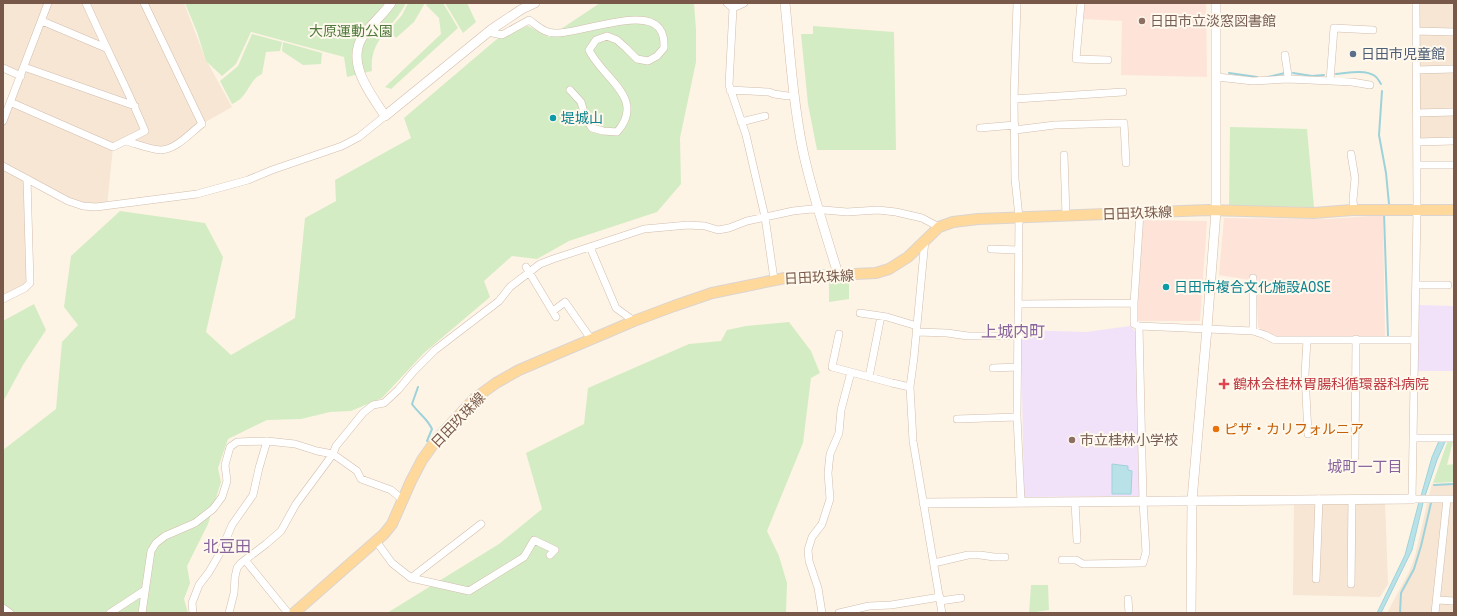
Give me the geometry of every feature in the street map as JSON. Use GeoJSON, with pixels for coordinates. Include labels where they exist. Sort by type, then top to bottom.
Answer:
{"type":"FeatureCollection","features":[{"type":"Feature","properties":{"kind":"main road","name":"日田玖珠線"},"geometry":{"type":"LineString","coordinates":[[294,613],[376,541],[392,524],[410,481],[422,460],[437,440],[474,399],[496,383],[519,370],[634,321],[674,306],[712,293],[774,279],[838,274],[866,274],[889,269],[908,257],[939,226],[952,222],[1019,217],[1216,211],[1314,213],[1354,210],[1454,210]]}},
{"type":"Feature","properties":{"kind":"street"},"geometry":{"type":"LineString","coordinates":[[3,122],[48,3]]}},
{"type":"Feature","properties":{"kind":"street"},"geometry":{"type":"LineString","coordinates":[[10,102],[113,147],[145,131],[135,106],[106,48],[86,3]]}},
{"type":"Feature","properties":{"kind":"street"},"geometry":{"type":"LineString","coordinates":[[126,141],[159,150],[168,148],[175,145],[202,124],[144,3]]}},
{"type":"Feature","properties":{"kind":"street"},"geometry":{"type":"LineString","coordinates":[[385,116],[360,75],[357,66],[357,52],[363,36],[384,14],[391,3]]}},
{"type":"Feature","properties":{"kind":"street"},"geometry":{"type":"LineString","coordinates":[[3,166],[68,201],[83,206],[96,207],[196,194],[248,180],[272,170],[342,146],[359,137],[488,32],[522,9],[535,3]]}},
{"type":"Feature","properties":{"kind":"street"},"geometry":{"type":"LineString","coordinates":[[727,3],[733,8]]}},
{"type":"Feature","properties":{"kind":"street"},"geometry":{"type":"LineString","coordinates":[[733,8],[744,3]]}},
{"type":"Feature","properties":{"kind":"street"},"geometry":{"type":"LineString","coordinates":[[785,3],[795,101],[804,152],[838,274]]}},
{"type":"Feature","properties":{"kind":"street"},"geometry":{"type":"LineString","coordinates":[[1017,3],[1014,99],[1015,179],[1019,217],[1018,418],[1021,501]]}},
{"type":"Feature","properties":{"kind":"street"},"geometry":{"type":"LineString","coordinates":[[1081,3],[1076,59],[1108,60]]}},
{"type":"Feature","properties":{"kind":"street"},"geometry":{"type":"LineString","coordinates":[[1191,613],[1192,500],[1216,211],[1216,3]]}},
{"type":"Feature","properties":{"kind":"street"},"geometry":{"type":"LineString","coordinates":[[1416,3],[1417,210],[1414,438],[1420,499]]}},
{"type":"Feature","properties":{"kind":"street"},"geometry":{"type":"LineString","coordinates":[[733,8],[730,90],[746,136],[765,217],[774,279]]}},
{"type":"Feature","properties":{"kind":"street"},"geometry":{"type":"LineString","coordinates":[[488,32],[502,35],[529,20],[542,31],[555,34],[576,31],[617,21],[645,20],[658,26],[663,35],[664,48],[657,56],[648,61],[637,59],[617,40],[608,36],[596,40],[589,50],[595,62],[620,90],[628,107],[625,123],[617,132],[603,131],[592,128],[586,119],[581,102],[570,90]]}},
{"type":"Feature","properties":{"kind":"street"},"geometry":{"type":"LineString","coordinates":[[42,21],[106,48]]}},
{"type":"Feature","properties":{"kind":"street"},"geometry":{"type":"LineString","coordinates":[[1330,81],[1334,28],[1373,30]]}},
{"type":"Feature","properties":{"kind":"street"},"geometry":{"type":"LineString","coordinates":[[1416,31],[1454,32]]}},
{"type":"Feature","properties":{"kind":"street"},"geometry":{"type":"LineString","coordinates":[[1286,55],[1288,79]]}},
{"type":"Feature","properties":{"kind":"street"},"geometry":{"type":"LineString","coordinates":[[24,66],[135,106]]}},
{"type":"Feature","properties":{"kind":"street"},"geometry":{"type":"LineString","coordinates":[[3,68],[21,76]]}},
{"type":"Feature","properties":{"kind":"street"},"geometry":{"type":"LineString","coordinates":[[1416,70],[1454,69]]}},
{"type":"Feature","properties":{"kind":"street"},"geometry":{"type":"LineString","coordinates":[[1217,77],[1253,81],[1288,79],[1352,82],[1370,85]]}},
{"type":"Feature","properties":{"kind":"street"},"geometry":{"type":"LineString","coordinates":[[730,90],[769,92],[788,96]]}},
{"type":"Feature","properties":{"kind":"street"},"geometry":{"type":"LineString","coordinates":[[1014,99],[1123,92]]}},
{"type":"Feature","properties":{"kind":"street"},"geometry":{"type":"LineString","coordinates":[[1416,113],[1454,112]]}},
{"type":"Feature","properties":{"kind":"street"},"geometry":{"type":"LineString","coordinates":[[741,122],[765,116]]}},
{"type":"Feature","properties":{"kind":"street"},"geometry":{"type":"LineString","coordinates":[[980,128],[1015,128],[1124,123],[1126,163]]}},
{"type":"Feature","properties":{"kind":"street"},"geometry":{"type":"LineString","coordinates":[[1416,142],[1454,141]]}},
{"type":"Feature","properties":{"kind":"street"},"geometry":{"type":"LineString","coordinates":[[1064,154],[1066,216]]}},
{"type":"Feature","properties":{"kind":"street"},"geometry":{"type":"LineString","coordinates":[[1352,154],[1355,178],[1353,200],[1354,210]]}},
{"type":"Feature","properties":{"kind":"street"},"geometry":{"type":"LineString","coordinates":[[1417,165],[1454,165]]}},
{"type":"Feature","properties":{"kind":"street"},"geometry":{"type":"LineString","coordinates":[[3,299],[25,288],[30,283],[27,178]]}},
{"type":"Feature","properties":{"kind":"street"},"geometry":{"type":"LineString","coordinates":[[229,613],[234,593],[237,568],[241,563],[281,531],[296,504],[333,454],[336,446],[363,413],[373,406],[384,403],[391,397],[435,350],[498,301],[528,270],[540,264],[644,229],[688,225],[705,226],[718,230],[747,221],[793,211],[812,209],[847,212],[878,210],[896,212],[922,218],[939,226]]}},
{"type":"Feature","properties":{"kind":"street"},"geometry":{"type":"LineString","coordinates":[[1140,213],[1134,324],[1139,326],[1253,331],[1275,340],[1415,340]]}},
{"type":"Feature","properties":{"kind":"street"},"geometry":{"type":"LineString","coordinates":[[925,240],[910,387],[913,442],[942,613]]}},
{"type":"Feature","properties":{"kind":"street"},"geometry":{"type":"LineString","coordinates":[[590,247],[616,308],[634,321]]}},
{"type":"Feature","properties":{"kind":"street"},"geometry":{"type":"LineString","coordinates":[[991,249],[1019,250]]}},
{"type":"Feature","properties":{"kind":"street"},"geometry":{"type":"LineString","coordinates":[[528,270],[555,314],[565,302],[591,339]]}},
{"type":"Feature","properties":{"kind":"street"},"geometry":{"type":"LineString","coordinates":[[1253,278],[1253,331]]}},
{"type":"Feature","properties":{"kind":"street"},"geometry":{"type":"LineString","coordinates":[[1416,285],[1448,285]]}},
{"type":"Feature","properties":{"kind":"street"},"geometry":{"type":"LineString","coordinates":[[1019,304],[1134,302]]}},
{"type":"Feature","properties":{"kind":"street"},"geometry":{"type":"LineString","coordinates":[[860,313],[881,316],[917,329],[968,336],[1019,336]]}},
{"type":"Feature","properties":{"kind":"street"},"geometry":{"type":"LineString","coordinates":[[870,377],[881,316]]}},
{"type":"Feature","properties":{"kind":"street"},"geometry":{"type":"LineString","coordinates":[[1062,560],[1076,560],[1083,564],[1143,563],[1146,552],[1143,501],[1139,326]]}},
{"type":"Feature","properties":{"kind":"street"},"geometry":{"type":"LineString","coordinates":[[839,334],[832,367],[910,387]]}},
{"type":"Feature","properties":{"kind":"street"},"geometry":{"type":"LineString","coordinates":[[1355,457],[1356,339]]}},
{"type":"Feature","properties":{"kind":"street"},"geometry":{"type":"LineString","coordinates":[[1307,340],[1305,374],[1308,434]]}},
{"type":"Feature","properties":{"kind":"street"},"geometry":{"type":"LineString","coordinates":[[993,368],[1018,367]]}},
{"type":"Feature","properties":{"kind":"street"},"geometry":{"type":"LineString","coordinates":[[822,613],[818,588],[809,561],[808,550],[812,537],[822,524],[830,499],[828,473],[830,454],[839,433],[841,410],[851,372]]}},
{"type":"Feature","properties":{"kind":"street"},"geometry":{"type":"LineString","coordinates":[[957,419],[1018,418]]}},
{"type":"Feature","properties":{"kind":"street"},"geometry":{"type":"LineString","coordinates":[[1414,438],[1447,438]]}},
{"type":"Feature","properties":{"kind":"street"},"geometry":{"type":"LineString","coordinates":[[194,613],[192,603],[199,585],[209,572],[220,553],[232,525],[253,495],[267,441]]}},
{"type":"Feature","properties":{"kind":"street"},"geometry":{"type":"LineString","coordinates":[[142,613],[151,551],[156,543],[166,536],[195,523],[213,509],[222,497],[227,481],[225,465],[230,447],[237,442],[267,441],[295,444],[317,452],[333,454],[357,471],[361,479],[391,490],[403,500]]}},
{"type":"Feature","properties":{"kind":"street"},"geometry":{"type":"LineString","coordinates":[[1316,579],[1319,499]]}},
{"type":"Feature","properties":{"kind":"street"},"geometry":{"type":"LineString","coordinates":[[1351,584],[1352,499]]}},
{"type":"Feature","properties":{"kind":"street"},"geometry":{"type":"LineString","coordinates":[[924,503],[1021,501],[1075,502],[1450,499],[1438,600],[1435,613]]}},
{"type":"Feature","properties":{"kind":"street"},"geometry":{"type":"LineString","coordinates":[[1075,502],[1077,540]]}},
{"type":"Feature","properties":{"kind":"street"},"geometry":{"type":"LineString","coordinates":[[411,578],[481,524]]}},
{"type":"Feature","properties":{"kind":"street"},"geometry":{"type":"LineString","coordinates":[[376,541],[392,563],[411,578],[469,591],[524,557],[534,540],[555,550],[550,555]]}},
{"type":"Feature","properties":{"kind":"street"},"geometry":{"type":"LineString","coordinates":[[934,563],[968,555],[980,555],[994,558],[1005,557]]}},
{"type":"Feature","properties":{"kind":"street"},"geometry":{"type":"LineString","coordinates":[[245,560],[288,613]]}},
{"type":"Feature","properties":{"kind":"street"},"geometry":{"type":"LineString","coordinates":[[110,613],[145,590]]}},
{"type":"Feature","properties":{"kind":"street"},"geometry":{"type":"LineString","coordinates":[[839,613],[869,606],[961,598]]}},
{"type":"Feature","properties":{"kind":"street"},"geometry":{"type":"LineString","coordinates":[[1128,599],[1129,613]]}},
{"type":"Feature","properties":{"kind":"street"},"geometry":{"type":"LineString","coordinates":[[1438,600],[1454,601]]}},
{"type":"Feature","properties":{"kind":"street"},"geometry":{"type":"LineString","coordinates":[[3,608],[10,613]]}},
{"type":"Feature","properties":{"kind":"shaded area"},"geometry":{"type":"Polygon","coordinates":[[[3,3],[184,3],[205,58],[232,107],[202,124],[175,145],[159,150],[126,141],[113,147],[107,206],[68,201],[27,179],[30,283],[3,300],[3,121],[21,76],[3,68],[3,3]]]}},
{"type":"Feature","properties":{"kind":"shaded area"},"geometry":{"type":"Polygon","coordinates":[[[1085,3],[1206,3],[1207,77],[1121,75],[1122,21],[1083,19],[1085,3]]]}},
{"type":"Feature","properties":{"kind":"shaded area"},"geometry":{"type":"Polygon","coordinates":[[[1419,3],[1454,3],[1454,139],[1420,139],[1419,3]]]}},
{"type":"Feature","properties":{"kind":"shaded area"},"geometry":{"type":"Polygon","coordinates":[[[1383,215],[1385,337],[1270,336],[1258,327],[1256,281],[1219,275],[1224,218],[1328,219],[1383,215]]]}},
{"type":"Feature","properties":{"kind":"shaded area"},"geometry":{"type":"Polygon","coordinates":[[[1143,220],[1207,221],[1200,321],[1137,321],[1143,220]]]}},
{"type":"Feature","properties":{"kind":"shaded area"},"geometry":{"type":"Polygon","coordinates":[[[1417,305],[1454,306],[1454,371],[1416,371],[1417,305]]]}},
{"type":"Feature","properties":{"kind":"shaded area"},"geometry":{"type":"Polygon","coordinates":[[[1130,326],[1137,333],[1140,496],[1024,497],[1021,330],[1086,332],[1130,326]]]}},
{"type":"Feature","properties":{"kind":"shaded area"},"geometry":{"type":"Polygon","coordinates":[[[1454,483],[1454,498],[1428,499],[1432,484],[1454,483]]]}},
{"type":"Feature","properties":{"kind":"shaded area"},"geometry":{"type":"Polygon","coordinates":[[[1428,500],[1454,500],[1454,613],[1387,613],[1410,570],[1415,556],[1428,500]]]}},
{"type":"Feature","properties":{"kind":"shaded area"},"geometry":{"type":"Polygon","coordinates":[[[1294,501],[1385,501],[1388,584],[1380,597],[1293,595],[1294,501]]]}},
{"type":"Feature","properties":{"kind":"green space","name":"大原運動公園"},"geometry":{"type":"Polygon","coordinates":[[[185,3],[406,3],[378,42],[372,60],[372,71],[347,77],[344,57],[251,32],[236,64],[222,76],[206,61],[197,32],[185,3]]]}},
{"type":"Feature","properties":{"kind":"green space"},"geometry":{"type":"Polygon","coordinates":[[[408,3],[425,3],[414,22],[396,38],[389,30],[402,15],[408,3]]]}},
{"type":"Feature","properties":{"kind":"green space"},"geometry":{"type":"Polygon","coordinates":[[[427,3],[443,3],[458,28],[391,89],[385,87],[441,34],[439,18],[426,5],[427,3]]]}},
{"type":"Feature","properties":{"kind":"green space"},"geometry":{"type":"Polygon","coordinates":[[[445,3],[467,3],[476,22],[463,33],[445,3]]]}},
{"type":"Feature","properties":{"kind":"green space"},"geometry":{"type":"Polygon","coordinates":[[[600,3],[694,3],[696,62],[680,138],[681,184],[657,212],[569,241],[537,259],[512,256],[484,281],[490,297],[424,353],[382,398],[351,411],[330,412],[301,419],[267,420],[228,439],[218,468],[221,482],[208,524],[187,566],[190,583],[184,599],[188,613],[3,613],[3,450],[56,409],[62,342],[78,325],[64,307],[71,256],[120,211],[205,223],[223,257],[206,332],[231,355],[295,318],[305,218],[336,201],[335,180],[411,138],[404,118],[497,39],[528,26],[549,37],[600,3]]]}},
{"type":"Feature","properties":{"kind":"green space"},"geometry":{"type":"Polygon","coordinates":[[[813,26],[894,32],[896,150],[817,150],[808,104],[801,34],[813,34],[813,26]]]}},
{"type":"Feature","properties":{"kind":"green space"},"geometry":{"type":"Polygon","coordinates":[[[252,34],[282,42],[280,51],[266,52],[262,74],[254,80],[238,101],[232,104],[220,81],[238,66],[252,34]]]}},
{"type":"Feature","properties":{"kind":"green space"},"geometry":{"type":"Polygon","coordinates":[[[283,42],[322,53],[321,64],[303,65],[282,51],[283,42]]]}},
{"type":"Feature","properties":{"kind":"green space"},"geometry":{"type":"Polygon","coordinates":[[[1230,127],[1307,129],[1314,207],[1229,206],[1230,127]]]}},
{"type":"Feature","properties":{"kind":"green space"},"geometry":{"type":"Polygon","coordinates":[[[829,279],[849,279],[849,299],[829,302],[829,279]]]}},
{"type":"Feature","properties":{"kind":"green space"},"geometry":{"type":"Polygon","coordinates":[[[34,304],[46,330],[23,365],[3,402],[3,321],[34,304]]]}},
{"type":"Feature","properties":{"kind":"green space"},"geometry":{"type":"Polygon","coordinates":[[[789,322],[811,351],[820,373],[811,378],[803,443],[767,531],[779,556],[787,583],[786,613],[387,613],[499,544],[542,509],[526,453],[584,424],[588,388],[689,344],[721,341],[727,330],[746,326],[789,322]]]}},
{"type":"Feature","properties":{"kind":"green space"},"geometry":{"type":"Polygon","coordinates":[[[1448,440],[1453,441],[1447,465],[1454,464],[1454,482],[1433,483],[1448,440]]]}},
{"type":"Feature","properties":{"kind":"green space"},"geometry":{"type":"Polygon","coordinates":[[[1031,585],[1048,585],[1049,610],[1029,613],[1031,585]]]}},
{"type":"Feature","properties":{"kind":"water"},"geometry":{"type":"Polygon","coordinates":[[[1439,441],[1445,442],[1437,460],[1425,496],[1421,496],[1432,457],[1439,441]]]}},
{"type":"Feature","properties":{"kind":"water"},"geometry":{"type":"Polygon","coordinates":[[[1112,464],[1128,466],[1128,470],[1132,471],[1131,494],[1112,494],[1112,464]]]}},
{"type":"Feature","properties":{"kind":"water"},"geometry":{"type":"Polygon","coordinates":[[[1419,502],[1423,503],[1412,550],[1381,613],[1377,613],[1405,555],[1419,502]]]}},
{"type":"Feature","properties":{"kind":"waterway"},"geometry":{"type":"LineString","coordinates":[[1336,74],[1356,72],[1371,74],[1376,77],[1381,84]]}},
{"type":"Feature","properties":{"kind":"waterway"},"geometry":{"type":"LineString","coordinates":[[1229,73],[1257,77]]}},
{"type":"Feature","properties":{"kind":"waterway"},"geometry":{"type":"LineString","coordinates":[[1268,77],[1285,73]]}},
{"type":"Feature","properties":{"kind":"waterway"},"geometry":{"type":"LineString","coordinates":[[1293,73],[1312,76],[1324,75]]}},
{"type":"Feature","properties":{"kind":"waterway"},"geometry":{"type":"LineString","coordinates":[[1382,91],[1379,135],[1386,173],[1389,204]]}},
{"type":"Feature","properties":{"kind":"waterway"},"geometry":{"type":"LineString","coordinates":[[1384,213],[1388,336]]}},
{"type":"Feature","properties":{"kind":"waterway"},"geometry":{"type":"LineString","coordinates":[[418,387],[412,404],[428,422],[432,429],[427,441]]}},
{"type":"Feature","properties":{"kind":"waterway"},"geometry":{"type":"LineString","coordinates":[[1434,485],[1454,484]]}},
{"type":"Feature","properties":{"kind":"waterway"},"geometry":{"type":"LineString","coordinates":[[1400,613],[1401,593],[1414,569],[1431,503]]}},
{"type":"Feature","properties":{"kind":"place","name":"日田市立淡窓図書館"},"geometry":{"type":"Point","coordinates":[1142,21]}},
{"type":"Feature","properties":{"kind":"place","name":"日田市児童館"},"geometry":{"type":"Point","coordinates":[1353,54]}},
{"type":"Feature","properties":{"kind":"place","name":"堤城山"},"geometry":{"type":"Point","coordinates":[553,118]}},
{"type":"Feature","properties":{"kind":"place","name":"日田市複合文化施設AOSE"},"geometry":{"type":"Point","coordinates":[1166,287]}},
{"type":"Feature","properties":{"kind":"place","name":"鶴林会桂林胃腸科循環器科病院"},"geometry":{"type":"Point","coordinates":[1224,384]}},
{"type":"Feature","properties":{"kind":"place","name":"ピザ・カリフォルニア"},"geometry":{"type":"Point","coordinates":[1216,429]}},
{"type":"Feature","properties":{"kind":"place","name":"市立桂林小学校"},"geometry":{"type":"Point","coordinates":[1072,440]}},
{"type":"Feature","properties":{"kind":"district","name":"上城内町"},"geometry":{"type":"Point","coordinates":[1013,331]}},
{"type":"Feature","properties":{"kind":"district","name":"城町一丁目"},"geometry":{"type":"Point","coordinates":[1365,467]}},
{"type":"Feature","properties":{"kind":"district","name":"北豆田"},"geometry":{"type":"Point","coordinates":[227,546]}}]}
